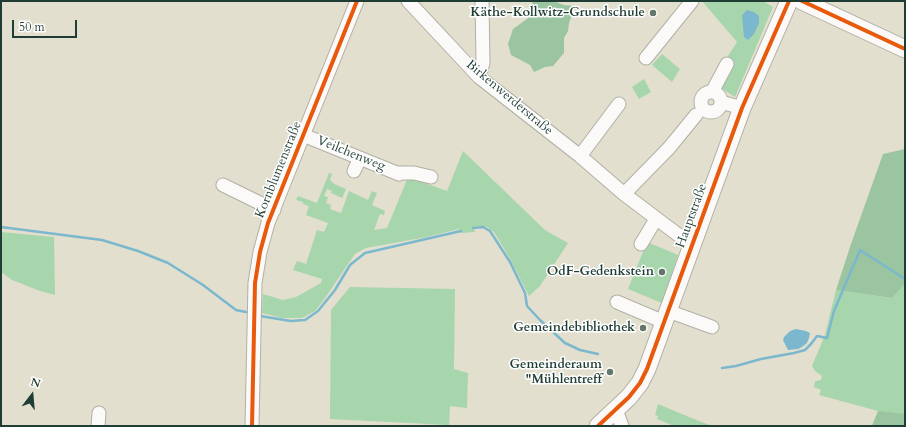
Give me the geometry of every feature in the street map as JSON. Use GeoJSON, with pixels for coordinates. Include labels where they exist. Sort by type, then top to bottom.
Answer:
{"type":"FeatureCollection","features":[{"type":"Feature","properties":{"kind":"main road","name":"Hauptstraße"},"geometry":{"type":"LineString","coordinates":[[602,425],[630,397],[640,383],[647,369],[742,108],[789,1]]}},
{"type":"Feature","properties":{"kind":"main road"},"geometry":{"type":"LineString","coordinates":[[802,1],[905,49]]}},
{"type":"Feature","properties":{"kind":"street","name":"Kornblumenstraße"},"geometry":{"type":"LineString","coordinates":[[252,426],[255,283],[260,252],[274,210],[357,1]]}},
{"type":"Feature","properties":{"kind":"street","name":"Birkenwerderstraße"},"geometry":{"type":"LineString","coordinates":[[408,1],[479,77],[580,156],[656,219],[677,234],[693,241]]}},
{"type":"Feature","properties":{"kind":"street"},"geometry":{"type":"LineString","coordinates":[[646,58],[692,1]]}},
{"type":"Feature","properties":{"kind":"street"},"geometry":{"type":"LineString","coordinates":[[479,77],[483,63],[480,6]]}},
{"type":"Feature","properties":{"kind":"street"},"geometry":{"type":"LineString","coordinates":[[727,64],[712,92],[717,94],[721,102],[742,108]]}},
{"type":"Feature","properties":{"kind":"street"},"geometry":{"type":"LineString","coordinates":[[580,156],[619,104]]}},
{"type":"Feature","properties":{"kind":"street"},"geometry":{"type":"LineString","coordinates":[[624,194],[669,148],[696,115]]}},
{"type":"Feature","properties":{"kind":"street","name":"Veilchenweg"},"geometry":{"type":"LineString","coordinates":[[303,135],[398,174],[414,173],[430,177]]}},
{"type":"Feature","properties":{"kind":"street"},"geometry":{"type":"LineString","coordinates":[[354,171],[360,158]]}},
{"type":"Feature","properties":{"kind":"street"},"geometry":{"type":"LineString","coordinates":[[223,185],[274,210]]}},
{"type":"Feature","properties":{"kind":"street"},"geometry":{"type":"LineString","coordinates":[[641,244],[656,219]]}},
{"type":"Feature","properties":{"kind":"street"},"geometry":{"type":"LineString","coordinates":[[617,302],[666,317],[712,327]]}},
{"type":"Feature","properties":{"kind":"street"},"geometry":{"type":"LineString","coordinates":[[616,410],[622,426]]}},
{"type":"Feature","properties":{"kind":"street"},"geometry":{"type":"LineString","coordinates":[[98,426],[99,412]]}},
{"type":"Feature","properties":{"kind":"green space"},"geometry":{"type":"Polygon","coordinates":[[[533,1],[554,1],[563,5],[575,6],[568,31],[564,38],[564,53],[553,66],[545,67],[534,72],[530,65],[511,55],[508,44],[513,29],[531,16],[531,6],[533,1]]]}},
{"type":"Feature","properties":{"kind":"green space"},"geometry":{"type":"Polygon","coordinates":[[[702,1],[763,1],[773,7],[735,97],[718,86],[726,59],[737,42],[702,1]]]}},
{"type":"Feature","properties":{"kind":"green space"},"geometry":{"type":"Polygon","coordinates":[[[662,54],[680,69],[672,82],[652,65],[662,54]]]}},
{"type":"Feature","properties":{"kind":"green space"},"geometry":{"type":"Polygon","coordinates":[[[644,79],[651,92],[639,99],[632,87],[644,79]]]}},
{"type":"Feature","properties":{"kind":"green space"},"geometry":{"type":"Polygon","coordinates":[[[905,149],[905,284],[892,298],[836,290],[883,154],[905,149]]]}},
{"type":"Feature","properties":{"kind":"green space"},"geometry":{"type":"Polygon","coordinates":[[[463,151],[545,230],[568,243],[540,286],[529,296],[494,232],[487,227],[479,226],[473,227],[475,232],[461,233],[459,229],[427,237],[366,248],[355,254],[315,311],[302,318],[282,318],[262,313],[263,294],[283,300],[296,297],[321,283],[322,279],[293,270],[297,261],[306,264],[317,230],[324,232],[328,223],[306,215],[309,206],[296,200],[298,196],[317,203],[329,173],[332,174],[330,180],[334,184],[346,189],[342,198],[331,193],[332,191],[327,189],[324,196],[328,197],[326,203],[331,205],[330,209],[341,213],[349,191],[368,200],[372,191],[377,193],[372,205],[385,211],[384,215],[380,214],[374,230],[387,228],[408,177],[447,191],[463,151]]]}},
{"type":"Feature","properties":{"kind":"green space"},"geometry":{"type":"Polygon","coordinates":[[[1,232],[54,237],[55,295],[12,280],[1,272],[1,232]]]}},
{"type":"Feature","properties":{"kind":"green space"},"geometry":{"type":"Polygon","coordinates":[[[647,242],[678,255],[662,303],[628,289],[647,242]]]}},
{"type":"Feature","properties":{"kind":"green space"},"geometry":{"type":"Polygon","coordinates":[[[905,284],[905,426],[872,426],[878,411],[819,395],[821,390],[814,387],[815,381],[821,380],[822,376],[815,371],[812,366],[825,335],[836,290],[892,298],[905,284]]]}},
{"type":"Feature","properties":{"kind":"green space"},"geometry":{"type":"Polygon","coordinates":[[[350,287],[455,289],[454,369],[468,373],[467,408],[450,406],[449,425],[330,419],[331,310],[350,287]]]}},
{"type":"Feature","properties":{"kind":"green space"},"geometry":{"type":"Polygon","coordinates":[[[658,404],[712,426],[674,426],[657,419],[658,416],[655,415],[658,404]]]}},
{"type":"Feature","properties":{"kind":"green space"},"geometry":{"type":"Polygon","coordinates":[[[878,411],[905,414],[905,426],[872,426],[878,411]]]}},
{"type":"Feature","properties":{"kind":"water"},"geometry":{"type":"Polygon","coordinates":[[[747,10],[754,12],[759,16],[759,23],[754,34],[748,40],[744,37],[742,15],[747,10]]]}},
{"type":"Feature","properties":{"kind":"water"},"geometry":{"type":"Polygon","coordinates":[[[796,329],[810,333],[809,338],[807,343],[802,347],[788,350],[783,340],[784,337],[790,331],[796,329]]]}},
{"type":"Feature","properties":{"kind":"waterway"},"geometry":{"type":"LineString","coordinates":[[1,227],[102,240],[138,251],[168,263],[203,285],[236,310],[246,312]]}},
{"type":"Feature","properties":{"kind":"waterway"},"geometry":{"type":"LineString","coordinates":[[473,228],[483,227],[490,231],[510,262],[525,293],[527,306],[540,320],[565,343],[580,350],[598,354]]}},
{"type":"Feature","properties":{"kind":"waterway"},"geometry":{"type":"LineString","coordinates":[[260,316],[291,321],[305,320],[318,311],[335,290],[350,265],[365,253],[461,231]]}},
{"type":"Feature","properties":{"kind":"waterway"},"geometry":{"type":"LineString","coordinates":[[722,368],[805,350],[817,336],[827,338],[834,311],[860,250],[905,279]]}},
{"type":"Feature","properties":{"kind":"cycle path"},"geometry":{"type":"LineString","coordinates":[[252,426],[255,283],[260,252],[268,223],[357,1]]}},
{"type":"Feature","properties":{"kind":"cycle path"},"geometry":{"type":"LineString","coordinates":[[598,426],[629,397],[640,383],[647,369],[742,108],[789,1]]}},
{"type":"Feature","properties":{"kind":"cycle path"},"geometry":{"type":"LineString","coordinates":[[802,1],[905,49]]}},
{"type":"Feature","properties":{"kind":"place","name":"Käthe-Kollwitz-Grundschule"},"geometry":{"type":"Point","coordinates":[653,13]}},
{"type":"Feature","properties":{"kind":"place","name":"OdF-Gedenkstein"},"geometry":{"type":"Point","coordinates":[662,272]}},
{"type":"Feature","properties":{"kind":"place","name":"Gemeindebibliothek"},"geometry":{"type":"Point","coordinates":[643,328]}},
{"type":"Feature","properties":{"kind":"place","name":"Gemeinderaum \"Mühlentreff"},"geometry":{"type":"Point","coordinates":[610,372]}}]}
